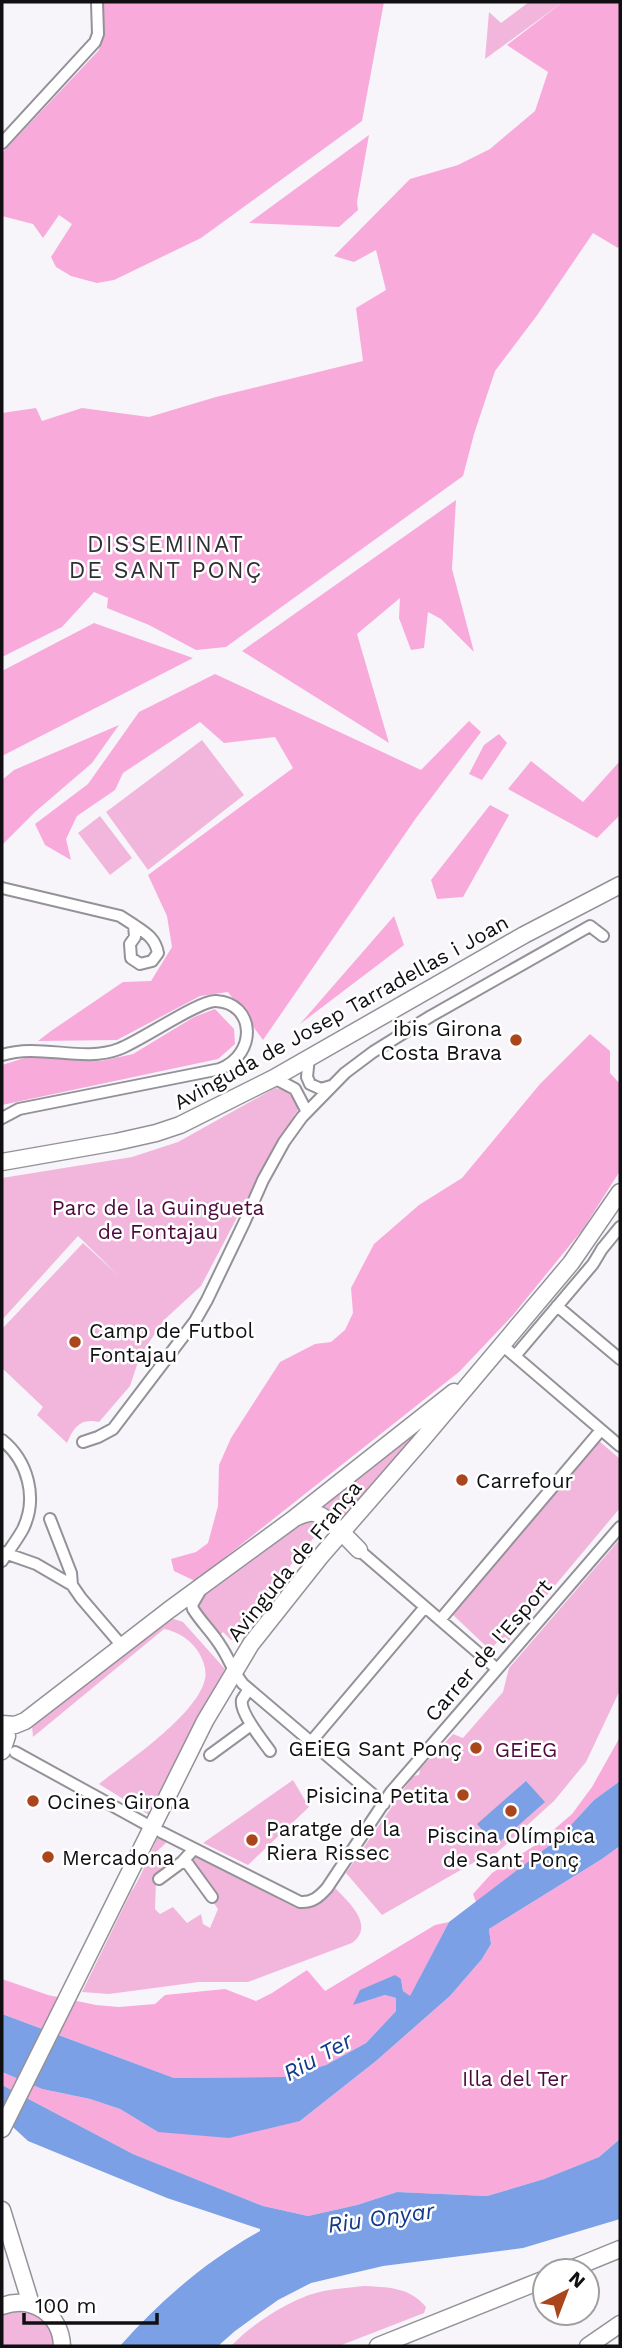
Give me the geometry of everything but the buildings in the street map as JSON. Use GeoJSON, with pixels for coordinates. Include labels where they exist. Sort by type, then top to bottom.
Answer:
{"type":"FeatureCollection","features":[{"type":"Feature","properties":{"kind":"main road","name":"Avinguda de Josep Tarradellas i Joan"},"geometry":{"type":"LineString","coordinates":[[2,1162],[117,1142],[169,1129],[274,1078],[616,885]]}},
{"type":"Feature","properties":{"kind":"main road","name":"Avinguda de França"},"geometry":{"type":"LineString","coordinates":[[2,2129],[205,1721],[251,1644],[320,1557],[571,1263],[620,1192]]}},
{"type":"Feature","properties":{"kind":"main road","name":"Avinguda de França"},"geometry":{"type":"LineString","coordinates":[[5,1741],[15,1725],[25,1721],[292,1520],[480,1370]]}},
{"type":"Feature","properties":{"kind":"main road"},"geometry":{"type":"LineString","coordinates":[[292,1520],[312,1512],[342,1533],[359,1550]]}},
{"type":"Feature","properties":{"kind":"main road"},"geometry":{"type":"LineString","coordinates":[[320,1557],[327,1531],[323,1518]]}},
{"type":"Feature","properties":{"kind":"main road"},"geometry":{"type":"LineString","coordinates":[[320,1557],[334,1547],[359,1550]]}},
{"type":"Feature","properties":{"kind":"main road"},"geometry":{"type":"LineString","coordinates":[[2,2210],[32,2304]]}},
{"type":"Feature","properties":{"kind":"main road"},"geometry":{"type":"LineString","coordinates":[[600,2257],[620,2249]]}},
{"type":"Feature","properties":{"kind":"main road"},"geometry":{"type":"LineString","coordinates":[[387,2345],[531,2285]]}},
{"type":"Feature","properties":{"kind":"main road"},"geometry":{"type":"LineString","coordinates":[[2,2306],[16,2302],[32,2304],[42,2309],[53,2318],[63,2345]]}},
{"type":"Feature","properties":{"kind":"main road"},"geometry":{"type":"LineString","coordinates":[[587,2346],[620,2324]]}},
{"type":"Feature","properties":{"kind":"street"},"geometry":{"type":"LineString","coordinates":[[2,143],[95,41],[98,34],[97,2]]}},
{"type":"Feature","properties":{"kind":"street"},"geometry":{"type":"LineString","coordinates":[[2,888],[120,916],[134,925]]}},
{"type":"Feature","properties":{"kind":"street"},"geometry":{"type":"LineString","coordinates":[[83,1442],[113,1429],[195,1321],[270,1165],[307,1112],[333,1085],[373,1052],[431,1016],[590,926],[603,936]]}},
{"type":"Feature","properties":{"kind":"street"},"geometry":{"type":"LineString","coordinates":[[2,1055],[32,1050],[72,1053],[117,1050],[156,1031],[199,1005],[215,1001],[236,1010],[244,1021],[248,1034],[243,1053],[220,1069],[19,1109],[2,1118]]}},
{"type":"Feature","properties":{"kind":"street"},"geometry":{"type":"LineString","coordinates":[[309,1057],[307,1077],[316,1103]]}},
{"type":"Feature","properties":{"kind":"street"},"geometry":{"type":"LineString","coordinates":[[290,1068],[321,1089],[333,1085]]}},
{"type":"Feature","properties":{"kind":"street"},"geometry":{"type":"LineString","coordinates":[[290,1068],[295,1089],[307,1112]]}},
{"type":"Feature","properties":{"kind":"street"},"geometry":{"type":"LineString","coordinates":[[274,1078],[316,1103]]}},
{"type":"Feature","properties":{"kind":"street"},"geometry":{"type":"LineString","coordinates":[[515,1356],[593,1264],[620,1227]]}},
{"type":"Feature","properties":{"kind":"street"},"geometry":{"type":"LineString","coordinates":[[558,1306],[620,1360]]}},
{"type":"Feature","properties":{"kind":"street"},"geometry":{"type":"LineString","coordinates":[[502,1345],[601,1430],[619,1442]]}},
{"type":"Feature","properties":{"kind":"street"},"geometry":{"type":"LineString","coordinates":[[440,1620],[601,1430]]}},
{"type":"Feature","properties":{"kind":"street"},"geometry":{"type":"LineString","coordinates":[[2,1440],[22,1463],[30,1494],[25,1524],[3,1555],[36,1564],[72,1584]]}},
{"type":"Feature","properties":{"kind":"street"},"geometry":{"type":"LineString","coordinates":[[50,1519],[71,1573],[72,1584],[123,1647]]}},
{"type":"Feature","properties":{"kind":"street","name":"Carrer de l'Esport"},"geometry":{"type":"LineString","coordinates":[[161,1832],[300,1902],[319,1896],[391,1792],[620,1527]]}},
{"type":"Feature","properties":{"kind":"street"},"geometry":{"type":"LineString","coordinates":[[359,1550],[497,1669]]}},
{"type":"Feature","properties":{"kind":"street"},"geometry":{"type":"LineString","coordinates":[[205,1584],[192,1605],[231,1663],[234,1673],[248,1690],[384,1804]]}},
{"type":"Feature","properties":{"kind":"street"},"geometry":{"type":"LineString","coordinates":[[310,1743],[425,1607]]}},
{"type":"Feature","properties":{"kind":"street"},"geometry":{"type":"LineString","coordinates":[[221,1647],[231,1653],[251,1644]]}},
{"type":"Feature","properties":{"kind":"street"},"geometry":{"type":"LineString","coordinates":[[248,1690],[242,1703],[251,1725],[270,1751]]}},
{"type":"Feature","properties":{"kind":"street"},"geometry":{"type":"LineString","coordinates":[[210,1755],[251,1725]]}},
{"type":"Feature","properties":{"kind":"street"},"geometry":{"type":"LineString","coordinates":[[5,1741],[144,1823]]}},
{"type":"Feature","properties":{"kind":"street"},"geometry":{"type":"LineString","coordinates":[[159,1879],[194,1849]]}},
{"type":"Feature","properties":{"kind":"street"},"geometry":{"type":"LineString","coordinates":[[182,1861],[188,1864],[212,1897]]}},
{"type":"Feature","properties":{"kind":"green space"},"geometry":{"type":"Polygon","coordinates":[[[104,2],[384,2],[362,121],[201,238],[114,280],[97,283],[71,276],[56,267],[51,257],[72,224],[59,215],[43,238],[33,224],[2,216],[2,153],[99,50],[104,2]]]}},
{"type":"Feature","properties":{"kind":"green space"},"geometry":{"type":"Polygon","coordinates":[[[529,2],[563,2],[485,59],[489,12],[501,23],[529,2]]]}},
{"type":"Feature","properties":{"kind":"green space"},"geometry":{"type":"Polygon","coordinates":[[[563,2],[620,2],[620,244],[618,248],[593,233],[495,371],[463,476],[226,647],[196,650],[149,625],[107,608],[108,598],[94,592],[62,627],[2,657],[2,413],[36,408],[42,421],[82,408],[149,417],[216,397],[363,361],[356,308],[386,290],[376,250],[354,262],[334,256],[410,179],[458,165],[490,149],[535,111],[548,72],[507,45],[563,2]]]}},
{"type":"Feature","properties":{"kind":"green space"},"geometry":{"type":"Polygon","coordinates":[[[369,135],[357,202],[358,210],[339,227],[249,223],[369,135]]]}},
{"type":"Feature","properties":{"kind":"green space"},"geometry":{"type":"Polygon","coordinates":[[[456,500],[452,569],[474,652],[441,619],[428,612],[424,648],[411,650],[399,618],[400,598],[357,634],[389,743],[242,651],[456,500]]]}},
{"type":"Feature","properties":{"kind":"green space"},"geometry":{"type":"Polygon","coordinates":[[[94,623],[193,658],[2,756],[2,671],[94,623]]]}},
{"type":"Feature","properties":{"kind":"green space"},"geometry":{"type":"Polygon","coordinates":[[[215,674],[421,770],[469,721],[481,732],[416,818],[263,1040],[228,992],[200,996],[117,1040],[38,1041],[123,982],[151,981],[172,947],[167,916],[148,875],[293,768],[275,737],[224,743],[200,722],[123,773],[115,790],[77,816],[66,839],[71,860],[45,845],[35,824],[88,784],[139,712],[215,674]]]}},
{"type":"Feature","properties":{"kind":"green space"},"geometry":{"type":"Polygon","coordinates":[[[119,725],[92,763],[35,812],[2,845],[2,780],[14,770],[119,725]]]}},
{"type":"Feature","properties":{"kind":"green space"},"geometry":{"type":"Polygon","coordinates":[[[499,734],[507,743],[482,780],[469,774],[484,745],[499,734]]]}},
{"type":"Feature","properties":{"kind":"green space"},"geometry":{"type":"Polygon","coordinates":[[[202,740],[244,795],[148,870],[106,812],[202,740]]]}},
{"type":"Feature","properties":{"kind":"green space"},"geometry":{"type":"Polygon","coordinates":[[[531,761],[583,802],[620,761],[620,815],[597,838],[508,789],[531,761]]]}},
{"type":"Feature","properties":{"kind":"green space"},"geometry":{"type":"Polygon","coordinates":[[[490,805],[509,815],[463,897],[437,899],[431,880],[490,805]]]}},
{"type":"Feature","properties":{"kind":"green space"},"geometry":{"type":"Polygon","coordinates":[[[100,816],[132,858],[110,875],[78,833],[100,816]]]}},
{"type":"Feature","properties":{"kind":"green space"},"geometry":{"type":"Polygon","coordinates":[[[394,916],[404,945],[300,1024],[394,916]]]}},
{"type":"Feature","properties":{"kind":"green space"},"geometry":{"type":"Polygon","coordinates":[[[215,1009],[234,1029],[235,1044],[218,1059],[2,1105],[2,1065],[31,1056],[101,1061],[133,1054],[194,1017],[215,1009]]]}},
{"type":"Feature","properties":{"kind":"green space"},"geometry":{"type":"Polygon","coordinates":[[[590,1034],[610,1051],[610,1073],[620,1084],[620,1171],[583,1229],[513,1315],[459,1372],[195,1581],[174,1571],[171,1559],[196,1552],[208,1543],[218,1506],[219,1465],[231,1438],[280,1362],[315,1344],[331,1342],[345,1330],[353,1313],[351,1288],[374,1244],[419,1205],[462,1178],[540,1084],[590,1034]]]}},
{"type":"Feature","properties":{"kind":"green space","name":"Parc de la Guingueta de Fontajau"},"geometry":{"type":"Polygon","coordinates":[[[275,1088],[292,1091],[299,1108],[272,1151],[201,1286],[164,1320],[140,1356],[130,1386],[99,1422],[87,1421],[78,1425],[67,1443],[37,1415],[43,1407],[2,1368],[2,1329],[83,1243],[119,1276],[78,1236],[2,1320],[2,1178],[132,1157],[178,1142],[275,1088]]]}},
{"type":"Feature","properties":{"kind":"green space"},"geometry":{"type":"Polygon","coordinates":[[[422,1426],[346,1517],[338,1519],[327,1514],[322,1502],[422,1426]]]}},
{"type":"Feature","properties":{"kind":"green space"},"geometry":{"type":"Polygon","coordinates":[[[599,1441],[620,1459],[620,1508],[505,1645],[499,1640],[490,1650],[450,1612],[599,1441]]]}},
{"type":"Feature","properties":{"kind":"green space"},"geometry":{"type":"Polygon","coordinates":[[[304,1518],[319,1522],[323,1527],[261,1600],[235,1639],[231,1640],[223,1632],[219,1636],[197,1605],[198,1599],[304,1518]]]}},
{"type":"Feature","properties":{"kind":"green space","name":"GEiEG"},"geometry":{"type":"Polygon","coordinates":[[[620,1539],[620,1690],[586,1762],[554,1801],[491,1858],[487,1855],[382,1915],[346,1873],[413,1776],[419,1775],[420,1769],[453,1734],[463,1738],[503,1692],[509,1668],[620,1539]]]}},
{"type":"Feature","properties":{"kind":"green space"},"geometry":{"type":"Polygon","coordinates":[[[171,1618],[183,1622],[225,1669],[149,1815],[99,1784],[176,1722],[199,1693],[205,1679],[204,1665],[196,1648],[184,1637],[164,1629],[33,1737],[32,1726],[171,1618]]]}},
{"type":"Feature","properties":{"kind":"green space"},"geometry":{"type":"Polygon","coordinates":[[[620,1737],[620,1781],[594,1800],[558,1839],[476,1902],[473,1894],[492,1873],[537,1844],[572,1814],[592,1787],[620,1737]]]}},
{"type":"Feature","properties":{"kind":"green space"},"geometry":{"type":"Polygon","coordinates":[[[293,1780],[309,1807],[248,1865],[203,1843],[293,1780]]]}},
{"type":"Feature","properties":{"kind":"green space"},"geometry":{"type":"Polygon","coordinates":[[[159,1834],[166,1843],[155,1853],[165,1868],[156,1882],[155,1909],[160,1914],[173,1907],[187,1923],[201,1914],[203,1924],[210,1928],[218,1909],[213,1902],[215,1891],[190,1861],[196,1856],[296,1908],[319,1904],[335,1888],[358,1915],[361,1929],[358,1936],[352,1943],[248,1982],[199,1982],[109,1994],[82,1992],[159,1834]]]}},
{"type":"Feature","properties":{"kind":"green space","name":"Illa del Ter"},"geometry":{"type":"Polygon","coordinates":[[[620,1846],[620,2139],[599,2157],[544,2179],[487,2196],[397,2192],[357,2205],[308,2216],[263,2206],[133,2154],[2,2085],[2,2072],[42,2089],[90,2099],[120,2109],[158,2132],[300,2121],[376,2061],[450,1996],[482,1959],[491,1944],[489,1929],[620,1846]]]}},
{"type":"Feature","properties":{"kind":"green space"},"geometry":{"type":"Polygon","coordinates":[[[449,1922],[410,1997],[403,1991],[401,1979],[354,2004],[385,1995],[396,1998],[396,2011],[366,2043],[326,2065],[283,2077],[174,2078],[2,2014],[2,1979],[48,1995],[119,2007],[155,2004],[165,1995],[225,1989],[256,2001],[307,1970],[325,1991],[435,1925],[449,1922]]]}},
{"type":"Feature","properties":{"kind":"green space"},"geometry":{"type":"Polygon","coordinates":[[[364,2286],[390,2288],[413,2295],[426,2307],[424,2313],[339,2346],[231,2346],[257,2323],[299,2299],[323,2291],[364,2286]]]}},
{"type":"Feature","properties":{"kind":"green space"},"geometry":{"type":"Polygon","coordinates":[[[21,2310],[34,2314],[49,2326],[55,2346],[2,2346],[2,2315],[21,2310]]]}},
{"type":"Feature","properties":{"kind":"water"},"geometry":{"type":"Polygon","coordinates":[[[526,1781],[545,1802],[496,1845],[477,1824],[526,1781]]]}},
{"type":"Feature","properties":{"kind":"water"},"geometry":{"type":"Polygon","coordinates":[[[620,1781],[620,1846],[489,1929],[491,1944],[482,1959],[450,1996],[376,2061],[300,2121],[229,2138],[158,2132],[120,2109],[90,2099],[42,2089],[2,2072],[2,2014],[174,2078],[283,2077],[326,2065],[366,2043],[396,2011],[396,1998],[385,1995],[353,2005],[360,1990],[395,1975],[401,1979],[403,1991],[410,1996],[449,1922],[558,1839],[594,1800],[620,1781]]]}},
{"type":"Feature","properties":{"kind":"water","name":"Riu Onyar"},"geometry":{"type":"Polygon","coordinates":[[[2,2085],[133,2154],[263,2206],[308,2216],[357,2205],[397,2192],[487,2196],[544,2179],[599,2157],[620,2139],[620,2219],[523,2248],[383,2266],[311,2283],[278,2300],[218,2346],[120,2346],[185,2283],[260,2229],[167,2198],[28,2141],[2,2117],[2,2085]]]}},
{"type":"Feature","properties":{"kind":"place","name":"ibis Girona Costa Brava"},"geometry":{"type":"Point","coordinates":[516,1040]}},
{"type":"Feature","properties":{"kind":"place","name":"Camp de Futbol Fontajau"},"geometry":{"type":"Point","coordinates":[75,1342]}},
{"type":"Feature","properties":{"kind":"place","name":"Carrefour"},"geometry":{"type":"Point","coordinates":[462,1480]}},
{"type":"Feature","properties":{"kind":"place","name":"GEiEG Sant Ponç"},"geometry":{"type":"Point","coordinates":[476,1748]}},
{"type":"Feature","properties":{"kind":"place","name":"Pisicina Petita"},"geometry":{"type":"Point","coordinates":[463,1795]}},
{"type":"Feature","properties":{"kind":"place","name":"Ocines Girona"},"geometry":{"type":"Point","coordinates":[33,1801]}},
{"type":"Feature","properties":{"kind":"place","name":"Piscina Olímpica de Sant Ponç"},"geometry":{"type":"Point","coordinates":[511,1811]}},
{"type":"Feature","properties":{"kind":"place","name":"Paratge de la Riera Rissec"},"geometry":{"type":"Point","coordinates":[252,1840]}},
{"type":"Feature","properties":{"kind":"place","name":"Mercadona"},"geometry":{"type":"Point","coordinates":[48,1857]}},
{"type":"Feature","properties":{"kind":"district","name":"DISSEMINAT DE SANT PONÇ"},"geometry":{"type":"Point","coordinates":[166,557]}},
{"type":"Feature","properties":{"kind":"water label","name":"Riu Ter"},"geometry":{"type":"Point","coordinates":[318,2057]}}]}
